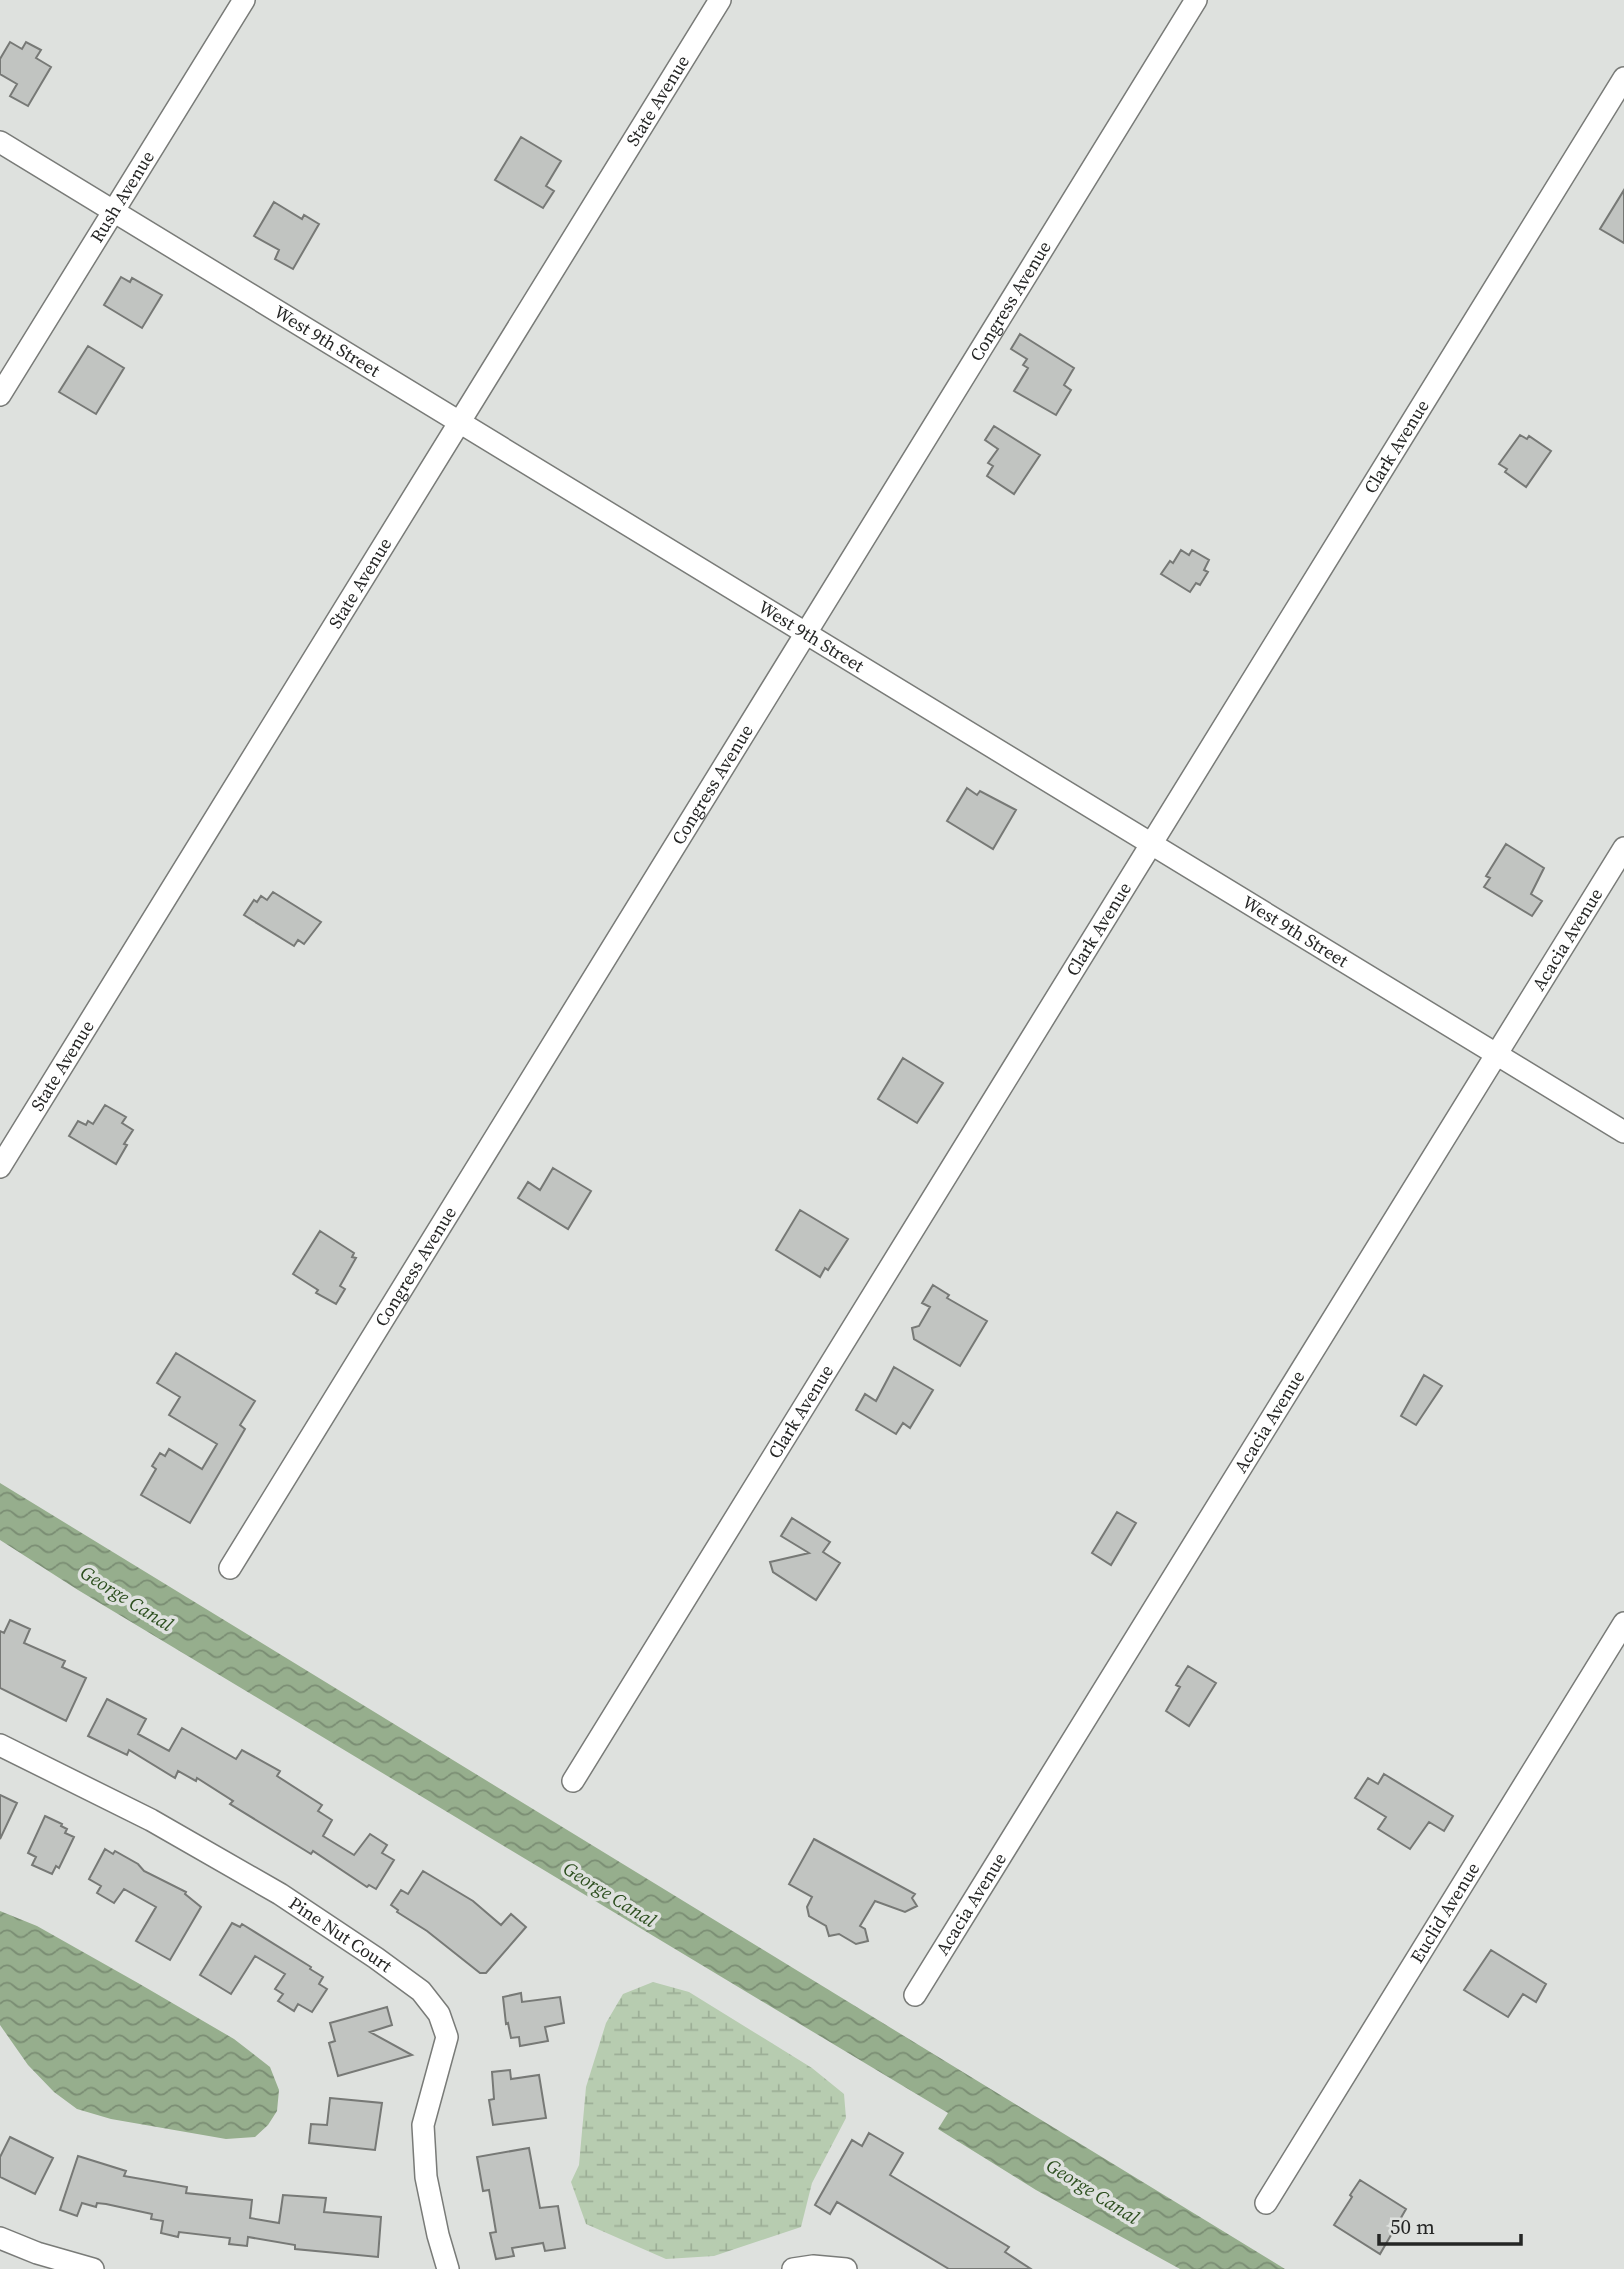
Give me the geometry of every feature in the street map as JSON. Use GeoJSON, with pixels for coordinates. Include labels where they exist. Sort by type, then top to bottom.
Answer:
{"type":"FeatureCollection","features":[{"type":"Feature","properties":{"kind":"street","name":"Rush Avenue"},"geometry":{"type":"LineString","coordinates":[[0,395],[244,0]]}},
{"type":"Feature","properties":{"kind":"street","name":"State Avenue"},"geometry":{"type":"LineString","coordinates":[[0,1167],[720,0]]}},
{"type":"Feature","properties":{"kind":"street","name":"Congress Avenue"},"geometry":{"type":"LineString","coordinates":[[230,1568],[1196,0]]}},
{"type":"Feature","properties":{"kind":"street","name":"Clark Avenue"},"geometry":{"type":"LineString","coordinates":[[573,1781],[1624,78]]}},
{"type":"Feature","properties":{"kind":"street","name":"West 9th Street"},"geometry":{"type":"LineString","coordinates":[[0,142],[1624,1132]]}},
{"type":"Feature","properties":{"kind":"street","name":"Acacia Avenue"},"geometry":{"type":"LineString","coordinates":[[915,1995],[1624,848]]}},
{"type":"Feature","properties":{"kind":"street","name":"Euclid Avenue"},"geometry":{"type":"LineString","coordinates":[[1266,2203],[1624,1623]]}},
{"type":"Feature","properties":{"kind":"street","name":"Pine Nut Court"},"geometry":{"type":"LineString","coordinates":[[0,1745],[151,1820],[280,1894],[421,1991],[439,2014],[447,2037],[423,2125],[426,2177],[448,2269]]}},
{"type":"Feature","properties":{"kind":"street"},"geometry":{"type":"LineString","coordinates":[[0,2238],[37,2253],[93,2269]]}},
{"type":"Feature","properties":{"kind":"street"},"geometry":{"type":"LineString","coordinates":[[793,2269],[813,2266],[846,2269]]}},
{"type":"Feature","properties":{"kind":"green space"},"geometry":{"type":"Polygon","coordinates":[[[653,1982],[689,1992],[812,2068],[844,2094],[846,2118],[812,2183],[801,2227],[714,2256],[666,2259],[586,2224],[571,2182],[579,2165],[586,2087],[606,2023],[623,1994],[653,1982]]]}},
{"type":"Feature","properties":{"kind":"water","name":"George Canal"},"geometry":{"type":"Polygon","coordinates":[[[0,1483],[1285,2269],[1180,2269],[1036,2190],[938,2129],[948,2113],[78,1590],[0,1540],[0,1483]]]}},
{"type":"Feature","properties":{"kind":"water"},"geometry":{"type":"Polygon","coordinates":[[[0,1911],[37,1926],[138,1983],[234,2039],[270,2067],[279,2090],[277,2111],[268,2125],[255,2137],[226,2139],[111,2119],[77,2109],[54,2092],[28,2065],[0,2025],[0,1911]]]}},
{"type":"Feature","properties":{"kind":"building"},"geometry":{"type":"Polygon","coordinates":[[[10,42],[22,49],[26,42],[41,50],[36,58],[51,67],[28,106],[10,96],[17,84],[0,74],[0,59],[10,42]]]}},
{"type":"Feature","properties":{"kind":"building"},"geometry":{"type":"Polygon","coordinates":[[[521,137],[561,161],[546,186],[554,191],[543,208],[495,180],[521,137]]]}},
{"type":"Feature","properties":{"kind":"building"},"geometry":{"type":"Polygon","coordinates":[[[1624,190],[1624,243],[1600,229],[1624,190]]]}},
{"type":"Feature","properties":{"kind":"building"},"geometry":{"type":"Polygon","coordinates":[[[274,202],[302,219],[304,215],[319,224],[293,269],[275,259],[279,250],[254,236],[274,202]]]}},
{"type":"Feature","properties":{"kind":"building"},"geometry":{"type":"Polygon","coordinates":[[[121,277],[130,282],[132,278],[162,295],[142,328],[104,305],[121,277]]]}},
{"type":"Feature","properties":{"kind":"building"},"geometry":{"type":"Polygon","coordinates":[[[1020,334],[1074,368],[1064,385],[1071,390],[1056,415],[1014,391],[1028,368],[1023,365],[1027,359],[1011,349],[1020,334]]]}},
{"type":"Feature","properties":{"kind":"building"},"geometry":{"type":"Polygon","coordinates":[[[88,346],[124,368],[96,414],[59,392],[88,346]]]}},
{"type":"Feature","properties":{"kind":"building"},"geometry":{"type":"Polygon","coordinates":[[[994,426],[1040,455],[1014,494],[987,476],[993,466],[988,463],[998,449],[985,440],[994,426]]]}},
{"type":"Feature","properties":{"kind":"building"},"geometry":{"type":"Polygon","coordinates":[[[1520,435],[1527,439],[1529,436],[1551,451],[1526,487],[1505,472],[1507,469],[1499,464],[1520,435]]]}},
{"type":"Feature","properties":{"kind":"building"},"geometry":{"type":"Polygon","coordinates":[[[1181,550],[1189,555],[1192,550],[1209,560],[1204,570],[1208,572],[1200,585],[1196,583],[1190,592],[1161,574],[1170,561],[1173,563],[1181,550]]]}},
{"type":"Feature","properties":{"kind":"building"},"geometry":{"type":"Polygon","coordinates":[[[967,788],[977,795],[980,791],[1016,810],[993,849],[947,821],[967,788]]]}},
{"type":"Feature","properties":{"kind":"building"},"geometry":{"type":"Polygon","coordinates":[[[1506,844],[1544,868],[1531,894],[1542,901],[1532,916],[1484,887],[1490,878],[1486,876],[1506,844]]]}},
{"type":"Feature","properties":{"kind":"building"},"geometry":{"type":"Polygon","coordinates":[[[273,892],[321,922],[304,944],[298,940],[294,946],[244,915],[254,900],[257,902],[261,896],[267,900],[273,892]]]}},
{"type":"Feature","properties":{"kind":"building"},"geometry":{"type":"Polygon","coordinates":[[[903,1058],[943,1083],[917,1123],[878,1099],[903,1058]]]}},
{"type":"Feature","properties":{"kind":"building"},"geometry":{"type":"Polygon","coordinates":[[[105,1105],[126,1117],[122,1123],[133,1130],[116,1164],[69,1136],[78,1121],[86,1125],[88,1121],[93,1124],[105,1105]]]}},
{"type":"Feature","properties":{"kind":"building"},"geometry":{"type":"Polygon","coordinates":[[[553,1168],[591,1191],[568,1229],[518,1198],[528,1182],[540,1190],[553,1168]]]}},
{"type":"Feature","properties":{"kind":"building"},"geometry":{"type":"Polygon","coordinates":[[[800,1210],[848,1239],[828,1270],[825,1268],[820,1277],[776,1250],[800,1210]]]}},
{"type":"Feature","properties":{"kind":"building"},"geometry":{"type":"Polygon","coordinates":[[[320,1231],[354,1253],[352,1257],[356,1258],[340,1286],[345,1289],[336,1304],[316,1293],[318,1290],[293,1274],[320,1231]]]}},
{"type":"Feature","properties":{"kind":"building"},"geometry":{"type":"Polygon","coordinates":[[[933,1285],[949,1295],[947,1298],[987,1321],[960,1366],[914,1339],[912,1328],[919,1326],[930,1307],[922,1303],[933,1285]]]}},
{"type":"Feature","properties":{"kind":"building"},"geometry":{"type":"Polygon","coordinates":[[[176,1353],[255,1401],[240,1425],[245,1429],[190,1523],[141,1495],[156,1469],[152,1466],[160,1453],[165,1456],[169,1449],[202,1469],[217,1444],[169,1415],[180,1397],[157,1383],[176,1353]]]}},
{"type":"Feature","properties":{"kind":"building"},"geometry":{"type":"Polygon","coordinates":[[[894,1367],[933,1390],[910,1428],[903,1423],[896,1434],[856,1410],[865,1394],[876,1401],[894,1367]]]}},
{"type":"Feature","properties":{"kind":"building"},"geometry":{"type":"Polygon","coordinates":[[[1424,1375],[1442,1386],[1416,1425],[1401,1416],[1424,1375]]]}},
{"type":"Feature","properties":{"kind":"building"},"geometry":{"type":"Polygon","coordinates":[[[1117,1512],[1136,1523],[1111,1565],[1092,1553],[1117,1512]]]}},
{"type":"Feature","properties":{"kind":"building"},"geometry":{"type":"Polygon","coordinates":[[[792,1518],[830,1542],[823,1552],[840,1563],[816,1600],[773,1572],[770,1562],[809,1553],[781,1536],[792,1518]]]}},
{"type":"Feature","properties":{"kind":"building"},"geometry":{"type":"Polygon","coordinates":[[[10,1620],[30,1629],[24,1643],[65,1661],[62,1667],[86,1678],[66,1721],[0,1688],[0,1631],[4,1633],[10,1620]]]}},
{"type":"Feature","properties":{"kind":"building"},"geometry":{"type":"Polygon","coordinates":[[[1188,1666],[1216,1683],[1189,1726],[1166,1711],[1180,1687],[1176,1685],[1188,1666]]]}},
{"type":"Feature","properties":{"kind":"building"},"geometry":{"type":"Polygon","coordinates":[[[107,1699],[146,1719],[138,1734],[169,1751],[182,1728],[236,1759],[242,1750],[280,1771],[277,1776],[322,1805],[318,1811],[332,1820],[323,1836],[354,1855],[370,1834],[387,1845],[382,1853],[394,1860],[376,1889],[369,1885],[367,1887],[313,1851],[311,1854],[230,1804],[233,1801],[197,1778],[196,1781],[178,1771],[175,1778],[129,1750],[127,1755],[88,1736],[107,1699]]]}},
{"type":"Feature","properties":{"kind":"building"},"geometry":{"type":"Polygon","coordinates":[[[1384,1774],[1453,1816],[1444,1831],[1429,1822],[1410,1849],[1378,1829],[1386,1817],[1355,1798],[1368,1778],[1378,1784],[1384,1774]]]}},
{"type":"Feature","properties":{"kind":"building"},"geometry":{"type":"Polygon","coordinates":[[[0,1795],[17,1803],[0,1839],[0,1795]]]}},
{"type":"Feature","properties":{"kind":"building"},"geometry":{"type":"Polygon","coordinates":[[[45,1816],[62,1824],[61,1826],[67,1829],[65,1833],[74,1837],[59,1868],[56,1866],[52,1874],[32,1865],[36,1857],[28,1853],[45,1816]]]}},
{"type":"Feature","properties":{"kind":"building"},"geometry":{"type":"Polygon","coordinates":[[[814,1839],[915,1894],[912,1898],[917,1906],[905,1912],[875,1901],[860,1926],[865,1929],[868,1941],[856,1944],[839,1934],[829,1936],[826,1926],[809,1916],[807,1907],[812,1897],[789,1884],[814,1839]]]}},
{"type":"Feature","properties":{"kind":"building"},"geometry":{"type":"Polygon","coordinates":[[[105,1849],[113,1854],[115,1851],[138,1864],[144,1871],[186,1892],[185,1894],[201,1907],[170,1960],[136,1941],[156,1907],[124,1889],[114,1903],[97,1893],[101,1886],[89,1879],[105,1849]]]}},
{"type":"Feature","properties":{"kind":"building"},"geometry":{"type":"Polygon","coordinates":[[[423,1871],[473,1901],[501,1925],[511,1914],[526,1927],[486,1973],[480,1973],[391,1905],[401,1890],[408,1894],[423,1871]]]}},
{"type":"Feature","properties":{"kind":"building"},"geometry":{"type":"Polygon","coordinates":[[[232,1923],[240,1927],[242,1924],[323,1977],[319,1984],[327,1989],[312,2012],[298,2004],[294,2011],[278,2001],[283,1994],[275,1989],[285,1974],[255,1956],[231,1994],[200,1975],[232,1923]]]}},
{"type":"Feature","properties":{"kind":"building"},"geometry":{"type":"Polygon","coordinates":[[[1491,1950],[1546,1984],[1536,2002],[1523,1994],[1508,2017],[1464,1990],[1491,1950]]]}},
{"type":"Feature","properties":{"kind":"building"},"geometry":{"type":"Polygon","coordinates":[[[521,1993],[522,2002],[560,1997],[564,2023],[545,2027],[548,2041],[520,2046],[519,2037],[511,2038],[508,2023],[506,2024],[503,1997],[521,1993]]]}},
{"type":"Feature","properties":{"kind":"building"},"geometry":{"type":"Polygon","coordinates":[[[387,2007],[392,2025],[370,2032],[412,2055],[338,2076],[329,2043],[335,2041],[330,2023],[387,2007]]]}},
{"type":"Feature","properties":{"kind":"building"},"geometry":{"type":"Polygon","coordinates":[[[510,2070],[511,2079],[539,2075],[546,2118],[493,2125],[489,2100],[494,2099],[492,2072],[510,2070]]]}},
{"type":"Feature","properties":{"kind":"building"},"geometry":{"type":"Polygon","coordinates":[[[330,2098],[382,2103],[375,2150],[309,2143],[311,2124],[327,2125],[330,2098]]]}},
{"type":"Feature","properties":{"kind":"building"},"geometry":{"type":"Polygon","coordinates":[[[869,2133],[903,2153],[890,2175],[1009,2247],[1005,2252],[1031,2269],[949,2269],[837,2202],[830,2214],[815,2205],[852,2140],[862,2146],[869,2133]]]}},
{"type":"Feature","properties":{"kind":"building"},"geometry":{"type":"Polygon","coordinates":[[[10,2137],[53,2158],[35,2194],[0,2177],[0,2157],[10,2137]]]}},
{"type":"Feature","properties":{"kind":"building"},"geometry":{"type":"Polygon","coordinates":[[[529,2148],[540,2208],[558,2206],[565,2248],[545,2251],[543,2243],[512,2248],[514,2256],[496,2259],[490,2233],[496,2232],[489,2190],[483,2191],[477,2157],[529,2148]]]}},
{"type":"Feature","properties":{"kind":"building"},"geometry":{"type":"Polygon","coordinates":[[[78,2156],[126,2171],[124,2176],[187,2187],[186,2193],[252,2200],[250,2218],[279,2223],[283,2195],[326,2198],[324,2212],[381,2217],[378,2257],[295,2249],[295,2245],[248,2237],[247,2246],[229,2244],[230,2238],[179,2232],[178,2237],[161,2233],[163,2221],[151,2219],[152,2214],[106,2204],[97,2203],[96,2207],[82,2203],[77,2216],[60,2210],[78,2156]]]}},
{"type":"Feature","properties":{"kind":"building"},"geometry":{"type":"Polygon","coordinates":[[[1360,2180],[1406,2209],[1380,2254],[1334,2225],[1360,2180]]]}}]}
